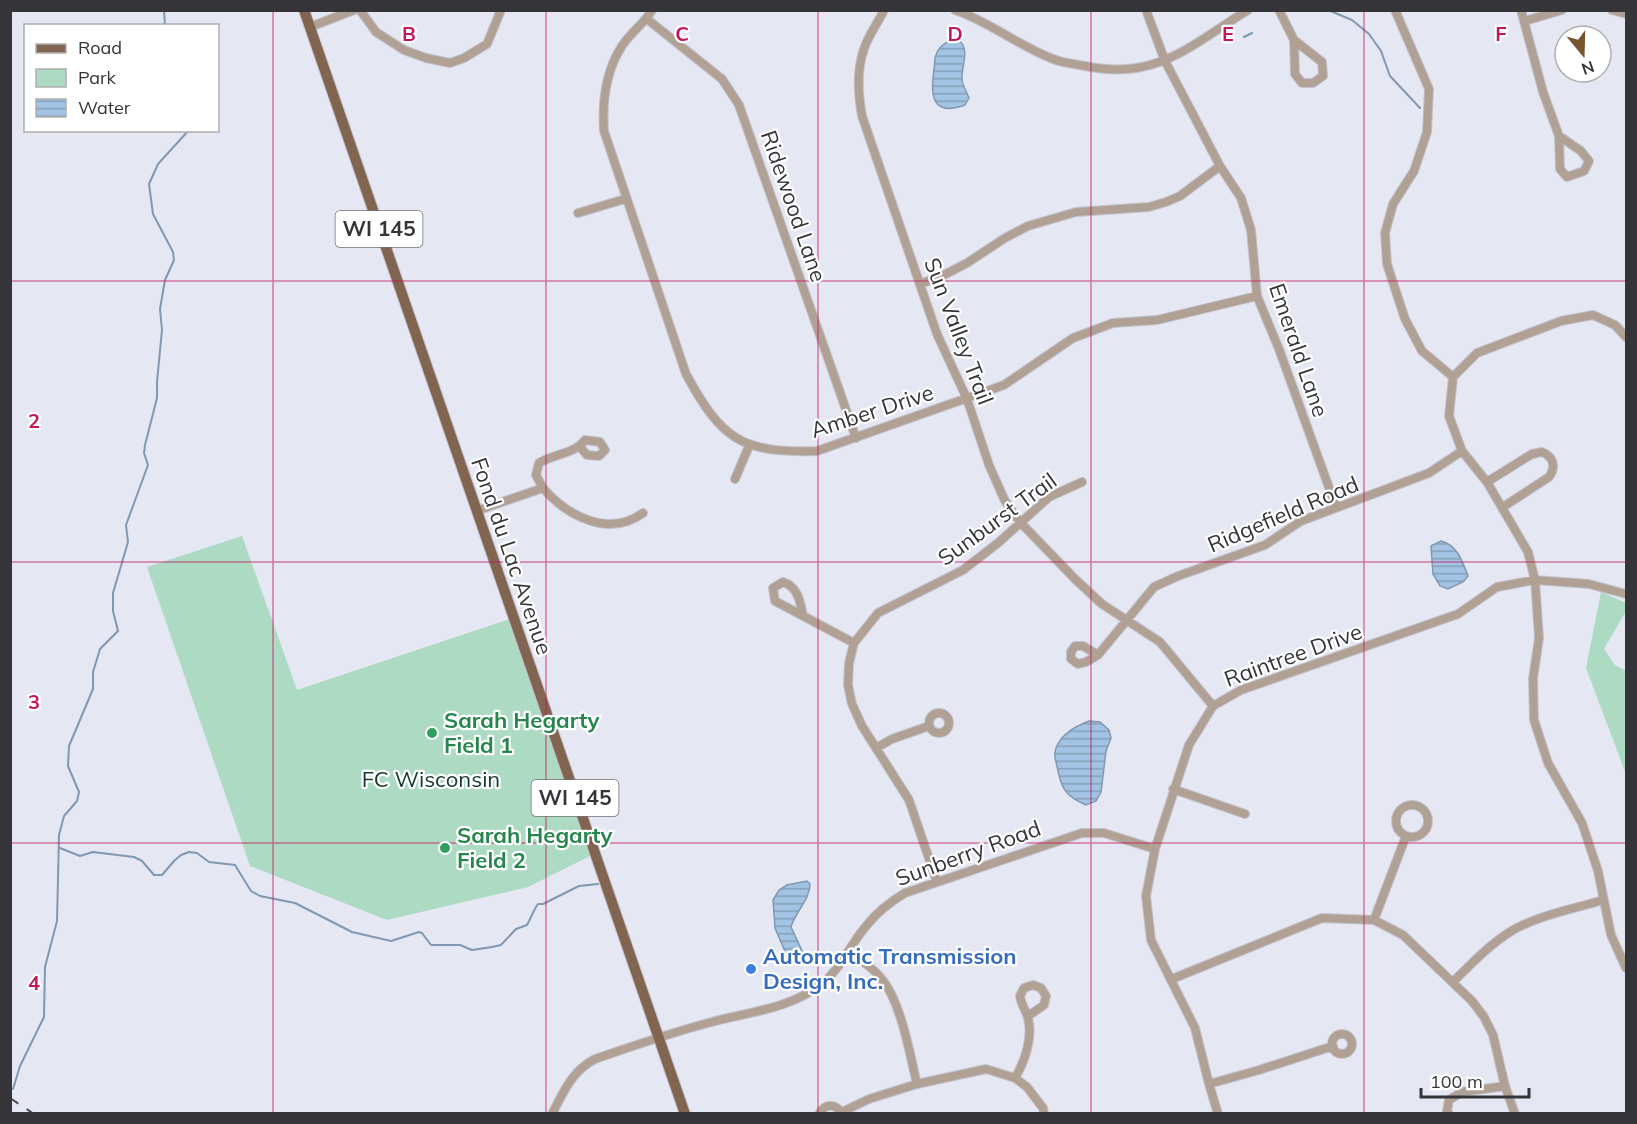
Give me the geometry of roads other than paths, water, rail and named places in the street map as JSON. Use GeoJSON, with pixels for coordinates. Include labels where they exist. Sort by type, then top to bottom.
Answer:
{"type":"FeatureCollection","features":[{"type":"Feature","properties":{"kind":"main road","name":"Fond du Lac Avenue"},"geometry":{"type":"LineString","coordinates":[[308,11],[310,27],[685,1113]]}},
{"type":"Feature","properties":{"kind":"street"},"geometry":{"type":"LineString","coordinates":[[310,27],[354,10]]}},
{"type":"Feature","properties":{"kind":"street"},"geometry":{"type":"LineString","coordinates":[[360,10],[376,32],[404,50],[450,63],[464,58],[487,44],[501,10]]}},
{"type":"Feature","properties":{"kind":"street","name":"Amber Drive"},"geometry":{"type":"LineString","coordinates":[[652,10],[647,19],[622,45],[607,80],[602,102],[603,131],[686,374],[704,406],[732,436],[749,446],[785,452],[817,451],[1004,385],[1073,338],[1113,323],[1157,320],[1257,296]]}},
{"type":"Feature","properties":{"kind":"street","name":"Sun Valley Trail"},"geometry":{"type":"LineString","coordinates":[[884,10],[864,49],[858,94],[862,116],[937,334],[967,399],[989,465],[1005,501],[1020,522],[1102,604],[1160,642],[1213,706]]}},
{"type":"Feature","properties":{"kind":"street"},"geometry":{"type":"LineString","coordinates":[[955,10],[974,16],[1054,60],[1115,71],[1145,67],[1165,61],[1187,50],[1248,10]]}},
{"type":"Feature","properties":{"kind":"street","name":"Emerald Lane"},"geometry":{"type":"LineString","coordinates":[[1146,10],[1165,61],[1220,166],[1241,198],[1251,230],[1257,296],[1279,349],[1336,507]]}},
{"type":"Feature","properties":{"kind":"street"},"geometry":{"type":"LineString","coordinates":[[1279,10],[1294,40],[1295,74],[1302,83],[1313,83],[1323,76],[1322,62],[1294,40]]}},
{"type":"Feature","properties":{"kind":"street"},"geometry":{"type":"LineString","coordinates":[[1395,10],[1429,89],[1427,132],[1414,171],[1393,204],[1385,233],[1387,264],[1405,319],[1422,351],[1453,377]]}},
{"type":"Feature","properties":{"kind":"street"},"geometry":{"type":"LineString","coordinates":[[1521,10],[1543,92],[1559,136],[1560,169],[1567,177],[1584,171],[1589,161],[1581,151],[1559,136]]}},
{"type":"Feature","properties":{"kind":"street"},"geometry":{"type":"LineString","coordinates":[[1525,21],[1562,10]]}},
{"type":"Feature","properties":{"kind":"street"},"geometry":{"type":"LineString","coordinates":[[1612,10],[1626,14]]}},
{"type":"Feature","properties":{"kind":"street","name":"Ridewood Lane"},"geometry":{"type":"LineString","coordinates":[[647,19],[722,79],[739,105],[856,438]]}},
{"type":"Feature","properties":{"kind":"street"},"geometry":{"type":"LineString","coordinates":[[920,284],[967,263],[1028,226],[1076,212],[1128,209],[1166,202],[1180,196],[1220,166]]}},
{"type":"Feature","properties":{"kind":"street"},"geometry":{"type":"LineString","coordinates":[[578,213],[625,199]]}},
{"type":"Feature","properties":{"kind":"street"},"geometry":{"type":"LineString","coordinates":[[1626,337],[1615,325],[1593,315],[1561,321],[1477,353],[1453,377],[1449,416],[1462,451],[1488,482],[1528,552],[1535,580],[1539,638],[1533,679],[1534,720],[1548,763],[1582,823],[1598,871],[1611,935],[1626,968]]}},
{"type":"Feature","properties":{"kind":"street"},"geometry":{"type":"LineString","coordinates":[[735,478],[749,446]]}},
{"type":"Feature","properties":{"kind":"street"},"geometry":{"type":"LineString","coordinates":[[580,447],[539,463],[536,475],[553,500],[567,512],[585,520],[605,524],[623,523],[643,513]]}},
{"type":"Feature","properties":{"kind":"street","name":"Ridgefield Road"},"geometry":{"type":"LineString","coordinates":[[1098,655],[1154,587],[1265,545],[1300,521],[1429,473],[1462,451]]}},
{"type":"Feature","properties":{"kind":"street"},"geometry":{"type":"LineString","coordinates":[[1488,482],[1532,454],[1542,452],[1549,455],[1553,462],[1553,470],[1549,477],[1503,507]]}},
{"type":"Feature","properties":{"kind":"street","name":"Sunburst Trail"},"geometry":{"type":"LineString","coordinates":[[937,882],[909,800],[855,711],[848,685],[849,663],[854,643],[879,613],[963,570],[998,543],[1049,497],[1082,482]]}},
{"type":"Feature","properties":{"kind":"street"},"geometry":{"type":"LineString","coordinates":[[476,511],[543,488]]}},
{"type":"Feature","properties":{"kind":"street","name":"Raintree Drive"},"geometry":{"type":"LineString","coordinates":[[1218,1113],[1195,1028],[1151,940],[1146,896],[1155,849],[1173,789],[1189,745],[1213,706],[1241,690],[1458,614],[1497,587],[1535,580],[1589,584],[1626,594]]}},
{"type":"Feature","properties":{"kind":"street"},"geometry":{"type":"LineString","coordinates":[[802,615],[854,643]]}},
{"type":"Feature","properties":{"kind":"street"},"geometry":{"type":"LineString","coordinates":[[876,748],[892,739],[929,726]]}},
{"type":"Feature","properties":{"kind":"street"},"geometry":{"type":"LineString","coordinates":[[1173,789],[1245,814]]}},
{"type":"Feature","properties":{"kind":"street","name":"Sunberry Road"},"geometry":{"type":"LineString","coordinates":[[552,1113],[570,1079],[583,1066],[595,1059],[658,1037],[780,1006],[798,999],[822,984],[866,925],[886,904],[905,893],[1082,833],[1104,833],[1155,849]]}},
{"type":"Feature","properties":{"kind":"street"},"geometry":{"type":"LineString","coordinates":[[1374,920],[1407,836]]}},
{"type":"Feature","properties":{"kind":"street"},"geometry":{"type":"LineString","coordinates":[[1453,982],[1490,946],[1515,929],[1541,918],[1603,900]]}},
{"type":"Feature","properties":{"kind":"street"},"geometry":{"type":"LineString","coordinates":[[1172,980],[1322,918],[1374,920],[1402,935],[1453,982],[1484,1017],[1493,1035],[1505,1086],[1515,1113]]}},
{"type":"Feature","properties":{"kind":"street"},"geometry":{"type":"LineString","coordinates":[[848,952],[867,964],[883,979],[891,994],[905,1033],[917,1084]]}},
{"type":"Feature","properties":{"kind":"street"},"geometry":{"type":"LineString","coordinates":[[1015,1078],[1022,1067],[1027,1049],[1028,1016]]}},
{"type":"Feature","properties":{"kind":"street"},"geometry":{"type":"LineString","coordinates":[[1209,1084],[1333,1046]]}},
{"type":"Feature","properties":{"kind":"street"},"geometry":{"type":"LineString","coordinates":[[819,1113],[823,1108],[831,1105],[839,1108],[842,1113],[869,1099],[917,1084],[986,1069],[1015,1078],[1027,1087],[1043,1108],[1044,1113]]}},
{"type":"Feature","properties":{"kind":"street"},"geometry":{"type":"LineString","coordinates":[[1449,1113],[1447,1111],[1449,1100],[1462,1092],[1505,1086]]}},
{"type":"Feature","properties":{"kind":"water"},"geometry":{"type":"Polygon","coordinates":[[[958,39],[965,53],[962,80],[969,98],[965,105],[946,108],[936,102],[933,95],[935,58],[942,46],[958,39]]]}},
{"type":"Feature","properties":{"kind":"water"},"geometry":{"type":"Polygon","coordinates":[[[1441,541],[1455,550],[1468,576],[1463,582],[1448,589],[1440,586],[1433,574],[1431,546],[1441,541]]]}},
{"type":"Feature","properties":{"kind":"water"},"geometry":{"type":"Polygon","coordinates":[[[1089,721],[1100,722],[1109,730],[1111,738],[1106,751],[1101,792],[1096,801],[1086,805],[1073,798],[1065,790],[1060,780],[1055,754],[1064,736],[1089,721]]]}},
{"type":"Feature","properties":{"kind":"water"},"geometry":{"type":"Polygon","coordinates":[[[807,881],[810,884],[808,895],[791,927],[804,955],[800,961],[796,962],[787,956],[775,928],[773,900],[779,890],[787,885],[807,881]]]}},
{"type":"Feature","properties":{"kind":"waterway"},"geometry":{"type":"LineString","coordinates":[[164,10],[165,24]]}},
{"type":"Feature","properties":{"kind":"waterway"},"geometry":{"type":"LineString","coordinates":[[1328,10],[1352,20],[1369,34],[1381,51],[1390,76],[1420,108]]}},
{"type":"Feature","properties":{"kind":"waterway"},"geometry":{"type":"LineString","coordinates":[[1244,37],[1252,33]]}},
{"type":"Feature","properties":{"kind":"waterway"},"geometry":{"type":"LineString","coordinates":[[13,1089],[20,1066],[44,1017],[45,967],[57,921],[59,835],[64,816],[77,801],[79,792],[68,766],[69,746],[93,689],[93,672],[100,649],[118,631],[113,611],[113,593],[128,542],[126,525],[148,465],[144,453],[157,398],[162,330],[160,309],[165,280],[174,260],[173,252],[153,214],[149,184],[158,164],[187,132]]}},
{"type":"Feature","properties":{"kind":"waterway"},"geometry":{"type":"LineString","coordinates":[[60,848],[80,856],[93,852],[134,857],[142,861],[154,875],[162,875],[181,855],[189,852],[197,853],[209,862],[235,865],[251,891],[260,896],[295,903],[352,932],[391,941],[419,932],[431,945],[460,945],[472,950],[501,945],[516,929],[527,925],[538,904],[543,904],[579,886],[598,884]]}},
{"type":"Feature","properties":{"kind":"railway"},"geometry":{"type":"LineString","coordinates":[[10,1098],[34,1114]]}},
{"type":"Feature","properties":{"kind":"place","name":"Sarah Hegarty Field 1"},"geometry":{"type":"Point","coordinates":[432,733]}},
{"type":"Feature","properties":{"kind":"place","name":"Sarah Hegarty Field 2"},"geometry":{"type":"Point","coordinates":[445,848]}},
{"type":"Feature","properties":{"kind":"place","name":"Automatic Transmission Design, Inc."},"geometry":{"type":"Point","coordinates":[751,969]}},
{"type":"Feature","properties":{"kind":"park label","name":"FC Wisconsin"},"geometry":{"type":"Point","coordinates":[431,779]}}]}
